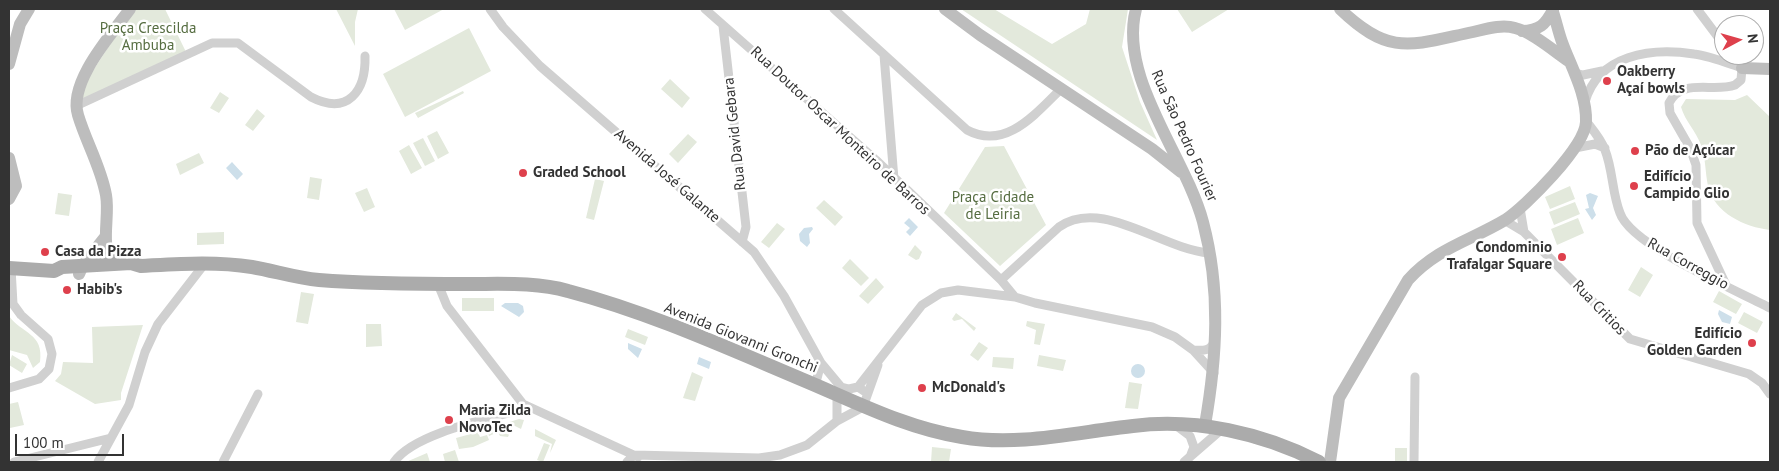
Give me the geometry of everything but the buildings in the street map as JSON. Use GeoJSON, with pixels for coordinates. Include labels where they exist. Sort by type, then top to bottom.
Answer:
{"type":"FeatureCollection","features":[{"type":"Feature","properties":{"kind":"main road","name":"Avenida Giovanni Gronchi"},"geometry":{"type":"LineString","coordinates":[[10,268],[57,270],[62,274],[84,266],[111,261],[131,262],[141,266],[206,262],[250,267],[292,278],[438,284],[520,285],[564,290],[622,306],[863,407],[934,432],[965,438],[999,440],[1066,435],[1135,425],[1205,425],[1262,440],[1313,459]]}},
{"type":"Feature","properties":{"kind":"main road"},"geometry":{"type":"LineString","coordinates":[[98,273],[110,267],[111,261]]}},
{"type":"Feature","properties":{"kind":"main road","name":"Avenida Giovanni Gronchi"},"geometry":{"type":"LineString","coordinates":[[84,266],[98,273],[133,271],[141,266]]}},
{"type":"Feature","properties":{"kind":"street"},"geometry":{"type":"LineString","coordinates":[[9,64],[20,24],[28,9]]}},
{"type":"Feature","properties":{"kind":"street"},"geometry":{"type":"LineString","coordinates":[[111,261],[107,252],[108,216],[103,179],[76,106],[78,86],[130,9]]}},
{"type":"Feature","properties":{"kind":"street","name":"Avenida José Galante"},"geometry":{"type":"LineString","coordinates":[[490,9],[503,27],[540,66],[760,259],[784,296],[820,363],[841,387],[849,389],[858,387],[867,393]]}},
{"type":"Feature","properties":{"kind":"street","name":"Rua Doutor Oscar Monteiro de Barros"},"geometry":{"type":"LineString","coordinates":[[705,9],[876,160],[894,180],[1001,280],[1015,297]]}},
{"type":"Feature","properties":{"kind":"street"},"geometry":{"type":"LineString","coordinates":[[834,9],[967,130],[980,136],[996,136],[1012,131],[1028,120],[1062,88]]}},
{"type":"Feature","properties":{"kind":"street"},"geometry":{"type":"LineString","coordinates":[[945,9],[980,35],[1062,88],[1152,150],[1181,172]]}},
{"type":"Feature","properties":{"kind":"street","name":"Rua São Pedro Fourier"},"geometry":{"type":"LineString","coordinates":[[1136,9],[1131,30],[1134,58],[1151,105],[1168,139],[1181,172],[1195,197],[1209,253],[1214,284],[1216,336],[1214,374],[1205,425]]}},
{"type":"Feature","properties":{"kind":"street"},"geometry":{"type":"LineString","coordinates":[[1340,9],[1364,30],[1381,40],[1393,43],[1417,43],[1504,27],[1522,31],[1535,30],[1545,25],[1552,9]]}},
{"type":"Feature","properties":{"kind":"street"},"geometry":{"type":"LineString","coordinates":[[1330,462],[1338,398],[1408,280],[1435,255],[1504,220],[1520,208],[1576,148],[1585,131],[1584,104],[1552,9]]}},
{"type":"Feature","properties":{"kind":"street"},"geometry":{"type":"LineString","coordinates":[[1697,9],[1714,32]]}},
{"type":"Feature","properties":{"kind":"street","name":"Rua David Gebara"},"geometry":{"type":"LineString","coordinates":[[723,26],[746,227],[742,242]]}},
{"type":"Feature","properties":{"kind":"street"},"geometry":{"type":"LineString","coordinates":[[1522,31],[1583,75],[1602,71],[1621,60],[1644,54],[1668,52],[1695,54],[1742,68],[1770,69]]}},
{"type":"Feature","properties":{"kind":"street"},"geometry":{"type":"LineString","coordinates":[[76,106],[212,43],[219,42],[238,43],[311,97],[325,103],[335,104],[353,95],[361,86],[365,56]]}},
{"type":"Feature","properties":{"kind":"street"},"geometry":{"type":"LineString","coordinates":[[884,55],[894,180]]}},
{"type":"Feature","properties":{"kind":"street"},"geometry":{"type":"LineString","coordinates":[[1726,285],[1697,223],[1696,165],[1690,148],[1670,113],[1669,103],[1679,90],[1735,86],[1741,80],[1742,68],[1740,65]]}},
{"type":"Feature","properties":{"kind":"street"},"geometry":{"type":"LineString","coordinates":[[1584,104],[1591,85],[1602,71]]}},
{"type":"Feature","properties":{"kind":"street","name":"Rua Correggio"},"geometry":{"type":"LineString","coordinates":[[1586,121],[1605,148],[1620,213],[1628,225],[1646,241],[1672,258],[1770,308]]}},
{"type":"Feature","properties":{"kind":"street"},"geometry":{"type":"LineString","coordinates":[[1152,150],[1162,147],[1168,139]]}},
{"type":"Feature","properties":{"kind":"street"},"geometry":{"type":"LineString","coordinates":[[1576,148],[1590,144],[1605,148]]}},
{"type":"Feature","properties":{"kind":"street"},"geometry":{"type":"LineString","coordinates":[[9,161],[16,186],[9,199]]}},
{"type":"Feature","properties":{"kind":"street"},"geometry":{"type":"LineString","coordinates":[[1520,208],[1524,232]]}},
{"type":"Feature","properties":{"kind":"street"},"geometry":{"type":"LineString","coordinates":[[1001,280],[1067,221],[1083,217],[1098,216],[1182,248],[1209,253]]}},
{"type":"Feature","properties":{"kind":"street","name":"Rua Critios"},"geometry":{"type":"LineString","coordinates":[[1504,220],[1524,232],[1624,336],[1639,343],[1749,374],[1762,384],[1770,394]]}},
{"type":"Feature","properties":{"kind":"street"},"geometry":{"type":"LineString","coordinates":[[84,266],[106,236]]}},
{"type":"Feature","properties":{"kind":"street"},"geometry":{"type":"LineString","coordinates":[[98,462],[129,405],[145,352],[158,324],[206,262]]}},
{"type":"Feature","properties":{"kind":"street"},"geometry":{"type":"LineString","coordinates":[[9,388],[39,379],[49,369],[52,354],[48,339],[15,309],[12,298],[10,268]]}},
{"type":"Feature","properties":{"kind":"street"},"geometry":{"type":"LineString","coordinates":[[438,284],[447,306],[515,396],[528,408],[630,459],[650,462]]}},
{"type":"Feature","properties":{"kind":"street"},"geometry":{"type":"LineString","coordinates":[[858,387],[879,363],[922,305],[940,293],[958,290],[1015,297],[1035,303],[1152,327],[1175,337],[1193,350],[1214,374]]}},
{"type":"Feature","properties":{"kind":"street"},"geometry":{"type":"LineString","coordinates":[[1193,350],[1206,350],[1212,347],[1216,336]]}},
{"type":"Feature","properties":{"kind":"street"},"geometry":{"type":"LineString","coordinates":[[815,386],[821,370],[820,363]]}},
{"type":"Feature","properties":{"kind":"street"},"geometry":{"type":"LineString","coordinates":[[630,459],[759,458],[780,455],[807,445],[837,421],[863,407],[879,363]]}},
{"type":"Feature","properties":{"kind":"street"},"geometry":{"type":"LineString","coordinates":[[1414,462],[1415,377]]}},
{"type":"Feature","properties":{"kind":"street"},"geometry":{"type":"LineString","coordinates":[[223,462],[258,394]]}},
{"type":"Feature","properties":{"kind":"street"},"geometry":{"type":"LineString","coordinates":[[837,395],[837,421]]}},
{"type":"Feature","properties":{"kind":"street"},"geometry":{"type":"LineString","coordinates":[[394,462],[398,455],[426,438],[528,408]]}},
{"type":"Feature","properties":{"kind":"street"},"geometry":{"type":"LineString","coordinates":[[1174,424],[1190,436],[1192,441],[1194,447],[1187,460]]}},
{"type":"Feature","properties":{"kind":"street"},"geometry":{"type":"LineString","coordinates":[[1187,460],[1222,429]]}},
{"type":"Feature","properties":{"kind":"street"},"geometry":{"type":"LineString","coordinates":[[14,462],[111,438]]}},
{"type":"Feature","properties":{"kind":"street"},"geometry":{"type":"LineString","coordinates":[[1313,459],[1332,443]]}},
{"type":"Feature","properties":{"kind":"green space","name":"Praça Crescilda Ambuba"},"geometry":{"type":"Polygon","coordinates":[[[133,9],[165,9],[186,52],[82,101],[85,83],[133,9]]]}},
{"type":"Feature","properties":{"kind":"green space"},"geometry":{"type":"Polygon","coordinates":[[[336,9],[358,9],[355,22],[355,46],[336,9]]]}},
{"type":"Feature","properties":{"kind":"green space"},"geometry":{"type":"Polygon","coordinates":[[[394,9],[444,9],[405,30],[394,9]]]}},
{"type":"Feature","properties":{"kind":"green space"},"geometry":{"type":"Polygon","coordinates":[[[961,9],[994,9],[1052,44],[1086,24],[1090,9],[1128,9],[1122,47],[1140,102],[1157,140],[961,9]]]}},
{"type":"Feature","properties":{"kind":"green space"},"geometry":{"type":"Polygon","coordinates":[[[1177,9],[1229,9],[1192,32],[1177,9]]]}},
{"type":"Feature","properties":{"kind":"green space"},"geometry":{"type":"Polygon","coordinates":[[[469,28],[491,71],[405,117],[383,74],[469,28]]]}},
{"type":"Feature","properties":{"kind":"green space"},"geometry":{"type":"Polygon","coordinates":[[[670,79],[690,98],[682,108],[661,89],[670,79]]]}},
{"type":"Feature","properties":{"kind":"green space"},"geometry":{"type":"Polygon","coordinates":[[[463,91],[464,93],[418,118],[415,113],[463,91]]]}},
{"type":"Feature","properties":{"kind":"green space"},"geometry":{"type":"Polygon","coordinates":[[[220,92],[229,98],[219,113],[210,108],[220,92]]]}},
{"type":"Feature","properties":{"kind":"green space"},"geometry":{"type":"Polygon","coordinates":[[[1747,95],[1770,117],[1770,230],[1751,226],[1732,217],[1711,196],[1701,145],[1681,107],[1686,99],[1735,100],[1747,95]]]}},
{"type":"Feature","properties":{"kind":"green space"},"geometry":{"type":"Polygon","coordinates":[[[257,109],[265,116],[253,131],[245,125],[257,109]]]}},
{"type":"Feature","properties":{"kind":"green space"},"geometry":{"type":"Polygon","coordinates":[[[437,131],[449,153],[438,159],[427,136],[437,131]]]}},
{"type":"Feature","properties":{"kind":"green space"},"geometry":{"type":"Polygon","coordinates":[[[688,134],[697,142],[678,163],[669,154],[688,134]]]}},
{"type":"Feature","properties":{"kind":"green space"},"geometry":{"type":"Polygon","coordinates":[[[423,138],[435,161],[425,166],[413,143],[423,138]]]}},
{"type":"Feature","properties":{"kind":"green space"},"geometry":{"type":"Polygon","coordinates":[[[409,145],[422,168],[411,174],[399,151],[409,145]]]}},
{"type":"Feature","properties":{"kind":"green space","name":"Praça Cidade de Leiria"},"geometry":{"type":"Polygon","coordinates":[[[1004,146],[1046,225],[1000,266],[944,213],[985,147],[1004,146]]]}},
{"type":"Feature","properties":{"kind":"green space"},"geometry":{"type":"Polygon","coordinates":[[[199,153],[204,163],[180,175],[176,164],[199,153]]]}},
{"type":"Feature","properties":{"kind":"green space"},"geometry":{"type":"Polygon","coordinates":[[[310,177],[322,179],[319,200],[307,198],[310,177]]]}},
{"type":"Feature","properties":{"kind":"green space"},"geometry":{"type":"Polygon","coordinates":[[[595,179],[604,181],[594,220],[586,218],[595,179]]]}},
{"type":"Feature","properties":{"kind":"green space"},"geometry":{"type":"Polygon","coordinates":[[[1570,186],[1575,199],[1550,209],[1545,197],[1570,186]]]}},
{"type":"Feature","properties":{"kind":"green space"},"geometry":{"type":"Polygon","coordinates":[[[367,188],[375,207],[364,212],[355,193],[367,188]]]}},
{"type":"Feature","properties":{"kind":"green space"},"geometry":{"type":"Polygon","coordinates":[[[58,193],[72,195],[69,216],[55,214],[58,193]]]}},
{"type":"Feature","properties":{"kind":"green space"},"geometry":{"type":"Polygon","coordinates":[[[824,200],[843,217],[835,226],[816,208],[824,200]]]}},
{"type":"Feature","properties":{"kind":"green space"},"geometry":{"type":"Polygon","coordinates":[[[1575,202],[1580,214],[1554,225],[1549,212],[1575,202]]]}},
{"type":"Feature","properties":{"kind":"green space"},"geometry":{"type":"Polygon","coordinates":[[[1578,218],[1584,233],[1557,245],[1551,229],[1578,218]]]}},
{"type":"Feature","properties":{"kind":"green space"},"geometry":{"type":"Polygon","coordinates":[[[777,223],[785,229],[769,248],[761,242],[777,223]]]}},
{"type":"Feature","properties":{"kind":"green space"},"geometry":{"type":"Polygon","coordinates":[[[224,232],[224,244],[197,245],[197,233],[224,232]]]}},
{"type":"Feature","properties":{"kind":"green space"},"geometry":{"type":"Polygon","coordinates":[[[915,245],[922,252],[919,259],[916,260],[908,255],[915,245]]]}},
{"type":"Feature","properties":{"kind":"green space"},"geometry":{"type":"Polygon","coordinates":[[[850,259],[869,278],[861,286],[842,268],[850,259]]]}},
{"type":"Feature","properties":{"kind":"green space"},"geometry":{"type":"Polygon","coordinates":[[[1641,267],[1653,275],[1640,297],[1628,290],[1641,267]]]}},
{"type":"Feature","properties":{"kind":"green space"},"geometry":{"type":"Polygon","coordinates":[[[876,278],[884,287],[868,304],[859,296],[876,278]]]}},
{"type":"Feature","properties":{"kind":"green space"},"geometry":{"type":"Polygon","coordinates":[[[1719,291],[1742,304],[1736,314],[1713,302],[1719,291]]]}},
{"type":"Feature","properties":{"kind":"green space"},"geometry":{"type":"Polygon","coordinates":[[[301,292],[314,294],[308,324],[296,322],[301,292]]]}},
{"type":"Feature","properties":{"kind":"green space"},"geometry":{"type":"Polygon","coordinates":[[[462,298],[494,298],[494,311],[462,311],[462,298]]]}},
{"type":"Feature","properties":{"kind":"green space"},"geometry":{"type":"Polygon","coordinates":[[[1744,312],[1763,322],[1757,333],[1738,323],[1744,312]]]}},
{"type":"Feature","properties":{"kind":"green space"},"geometry":{"type":"Polygon","coordinates":[[[956,313],[976,328],[974,331],[962,319],[954,321],[952,319],[956,313]]]}},
{"type":"Feature","properties":{"kind":"green space"},"geometry":{"type":"Polygon","coordinates":[[[9,316],[31,335],[39,345],[40,362],[33,368],[27,355],[9,350],[9,316]]]}},
{"type":"Feature","properties":{"kind":"green space"},"geometry":{"type":"Polygon","coordinates":[[[1027,321],[1045,324],[1040,345],[1034,344],[1036,330],[1026,326],[1027,321]]]}},
{"type":"Feature","properties":{"kind":"green space"},"geometry":{"type":"Polygon","coordinates":[[[366,324],[381,324],[382,346],[366,347],[366,324]]]}},
{"type":"Feature","properties":{"kind":"green space"},"geometry":{"type":"Polygon","coordinates":[[[143,325],[121,393],[121,400],[95,404],[55,381],[61,374],[63,362],[93,363],[92,327],[143,325]]]}},
{"type":"Feature","properties":{"kind":"green space"},"geometry":{"type":"Polygon","coordinates":[[[628,329],[648,337],[645,345],[625,337],[628,329]]]}},
{"type":"Feature","properties":{"kind":"green space"},"geometry":{"type":"Polygon","coordinates":[[[979,342],[988,348],[978,361],[970,355],[979,342]]]}},
{"type":"Feature","properties":{"kind":"green space"},"geometry":{"type":"Polygon","coordinates":[[[12,355],[27,364],[22,373],[9,365],[12,355]]]}},
{"type":"Feature","properties":{"kind":"green space"},"geometry":{"type":"Polygon","coordinates":[[[1039,355],[1066,360],[1063,371],[1037,366],[1039,355]]]}},
{"type":"Feature","properties":{"kind":"green space"},"geometry":{"type":"Polygon","coordinates":[[[993,357],[1014,358],[1013,369],[992,367],[993,357]]]}},
{"type":"Feature","properties":{"kind":"green space"},"geometry":{"type":"Polygon","coordinates":[[[692,372],[703,377],[695,401],[683,398],[692,372]]]}},
{"type":"Feature","properties":{"kind":"green space"},"geometry":{"type":"Polygon","coordinates":[[[1129,382],[1142,384],[1138,409],[1125,408],[1129,382]]]}},
{"type":"Feature","properties":{"kind":"green space"},"geometry":{"type":"Polygon","coordinates":[[[18,402],[24,425],[10,428],[9,404],[18,402]]]}},
{"type":"Feature","properties":{"kind":"green space"},"geometry":{"type":"Polygon","coordinates":[[[519,419],[524,420],[521,429],[513,425],[508,437],[500,436],[498,432],[489,436],[487,429],[519,419]]]}},
{"type":"Feature","properties":{"kind":"green space"},"geometry":{"type":"Polygon","coordinates":[[[535,429],[556,440],[550,453],[552,444],[535,436],[535,429]]]}},
{"type":"Feature","properties":{"kind":"green space"},"geometry":{"type":"Polygon","coordinates":[[[478,432],[480,437],[487,435],[489,440],[473,447],[459,449],[456,438],[478,432]]]}},
{"type":"Feature","properties":{"kind":"green space"},"geometry":{"type":"Polygon","coordinates":[[[544,443],[550,445],[543,462],[537,460],[544,443]]]}},
{"type":"Feature","properties":{"kind":"green space"},"geometry":{"type":"Polygon","coordinates":[[[932,447],[951,449],[949,462],[931,462],[932,447]]]}},
{"type":"Feature","properties":{"kind":"green space"},"geometry":{"type":"Polygon","coordinates":[[[1395,448],[1407,448],[1407,462],[1395,462],[1395,448]]]}},
{"type":"Feature","properties":{"kind":"green space"},"geometry":{"type":"Polygon","coordinates":[[[455,450],[459,462],[445,462],[443,454],[455,450]]]}},
{"type":"Feature","properties":{"kind":"green space"},"geometry":{"type":"Polygon","coordinates":[[[427,453],[430,462],[406,462],[427,453]]]}},
{"type":"Feature","properties":{"kind":"water"},"geometry":{"type":"Polygon","coordinates":[[[232,162],[243,174],[237,180],[226,168],[232,162]]]}},
{"type":"Feature","properties":{"kind":"water"},"geometry":{"type":"Polygon","coordinates":[[[1590,193],[1598,196],[1593,208],[1596,215],[1592,220],[1585,209],[1589,208],[1586,195],[1590,193]]]}},
{"type":"Feature","properties":{"kind":"water"},"geometry":{"type":"Polygon","coordinates":[[[909,218],[918,227],[910,236],[906,232],[910,228],[904,223],[909,218]]]}},
{"type":"Feature","properties":{"kind":"water"},"geometry":{"type":"Polygon","coordinates":[[[812,227],[813,229],[809,234],[810,243],[807,247],[800,241],[799,234],[804,228],[812,227]]]}},
{"type":"Feature","properties":{"kind":"water"},"geometry":{"type":"Polygon","coordinates":[[[505,303],[518,303],[523,306],[524,312],[519,317],[501,306],[505,303]]]}},
{"type":"Feature","properties":{"kind":"water"},"geometry":{"type":"Polygon","coordinates":[[[1719,310],[1732,317],[1730,324],[1722,322],[1718,314],[1719,310]]]}},
{"type":"Feature","properties":{"kind":"water"},"geometry":{"type":"Polygon","coordinates":[[[628,343],[642,349],[638,358],[628,349],[628,343]]]}},
{"type":"Feature","properties":{"kind":"water"},"geometry":{"type":"Polygon","coordinates":[[[699,357],[711,362],[709,369],[697,364],[699,357]]]}},
{"type":"Feature","properties":{"kind":"water"},"geometry":{"type":"Polygon","coordinates":[[[1138,364],[1143,366],[1145,371],[1143,376],[1138,378],[1133,376],[1131,371],[1133,366],[1138,364]]]}},
{"type":"Feature","properties":{"kind":"place","name":"Oakberry Açaí bowls"},"geometry":{"type":"Point","coordinates":[1607,81]}},
{"type":"Feature","properties":{"kind":"place","name":"Pão de Açúcar"},"geometry":{"type":"Point","coordinates":[1635,151]}},
{"type":"Feature","properties":{"kind":"place","name":"Graded School"},"geometry":{"type":"Point","coordinates":[523,173]}},
{"type":"Feature","properties":{"kind":"place","name":"Edifício Campido Glio"},"geometry":{"type":"Point","coordinates":[1634,186]}},
{"type":"Feature","properties":{"kind":"place","name":"Casa da Pizza"},"geometry":{"type":"Point","coordinates":[45,252]}},
{"type":"Feature","properties":{"kind":"place","name":"Condominio Trafalgar Square"},"geometry":{"type":"Point","coordinates":[1562,257]}},
{"type":"Feature","properties":{"kind":"place","name":"Habib's"},"geometry":{"type":"Point","coordinates":[67,290]}},
{"type":"Feature","properties":{"kind":"place","name":"Edifício Golden Garden"},"geometry":{"type":"Point","coordinates":[1752,343]}},
{"type":"Feature","properties":{"kind":"place","name":"McDonald's"},"geometry":{"type":"Point","coordinates":[922,388]}},
{"type":"Feature","properties":{"kind":"place","name":"Maria Zilda NovoTec"},"geometry":{"type":"Point","coordinates":[449,420]}}]}
